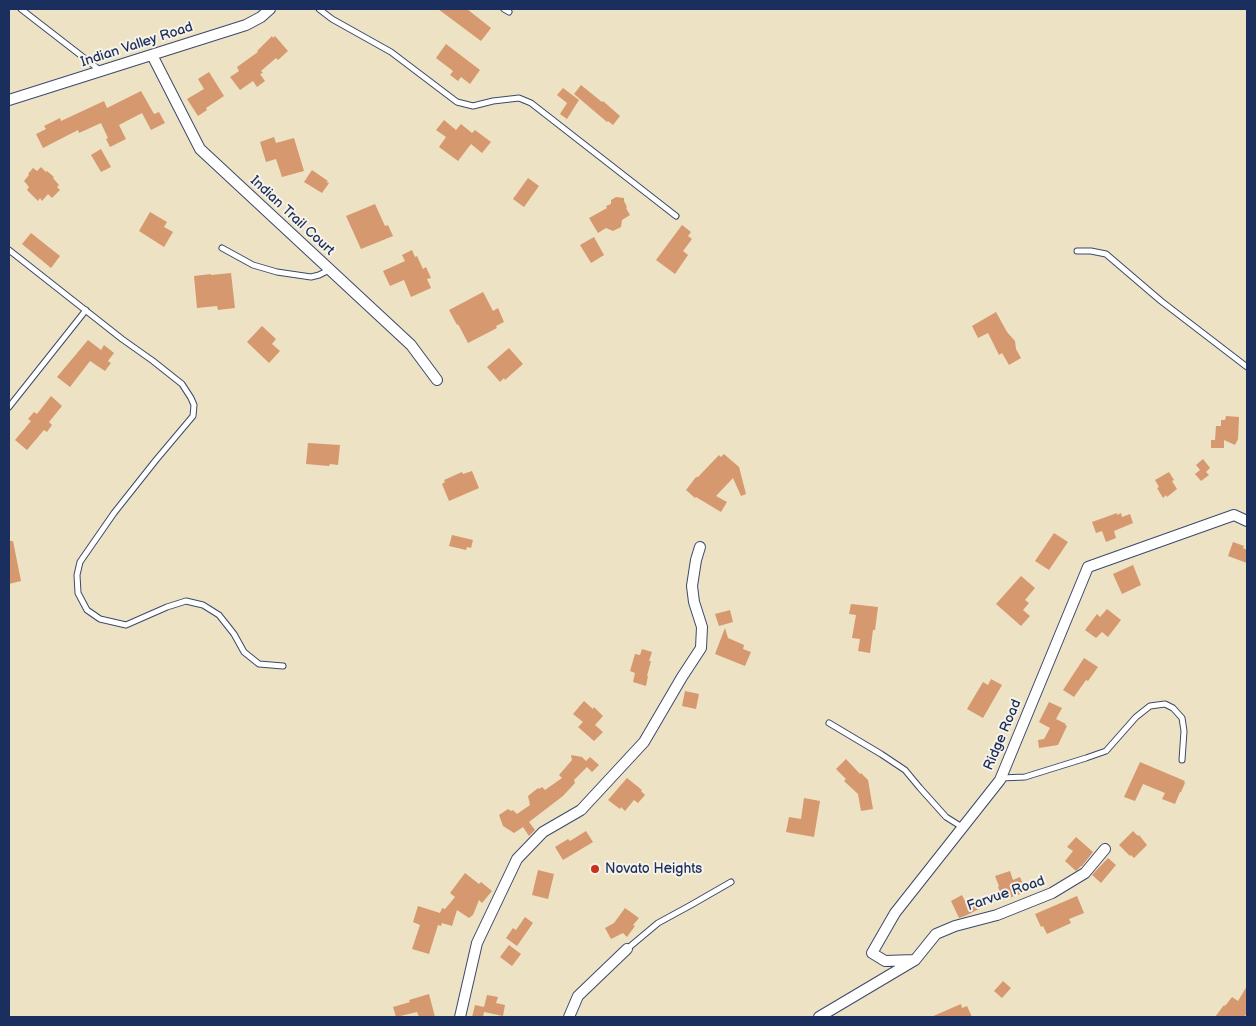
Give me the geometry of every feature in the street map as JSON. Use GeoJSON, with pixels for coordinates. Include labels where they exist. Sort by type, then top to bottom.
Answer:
{"type":"FeatureCollection","features":[{"type":"Feature","properties":{"kind":"street","name":"Indian Valley Road"},"geometry":{"type":"LineString","coordinates":[[9,100],[246,25],[261,17],[270,9]]}},
{"type":"Feature","properties":{"kind":"street","name":"Indian Trail Court"},"geometry":{"type":"LineString","coordinates":[[152,55],[200,149],[411,345],[437,380]]}},
{"type":"Feature","properties":{"kind":"street","name":"Ridge Road"},"geometry":{"type":"LineString","coordinates":[[916,960],[885,961],[872,953],[894,913],[1000,778],[1088,567],[1234,515],[1247,521]]}},
{"type":"Feature","properties":{"kind":"street"},"geometry":{"type":"LineString","coordinates":[[460,1017],[477,943],[517,859],[543,832],[581,810],[644,742],[701,648],[702,626],[694,602],[692,586],[700,547]]}},
{"type":"Feature","properties":{"kind":"street","name":"Farvue Road"},"geometry":{"type":"LineString","coordinates":[[916,960],[936,934],[955,926],[997,915],[1052,893],[1085,873],[1105,849]]}},
{"type":"Feature","properties":{"kind":"street"},"geometry":{"type":"LineString","coordinates":[[569,1017],[578,996],[627,949]]}},
{"type":"Feature","properties":{"kind":"street"},"geometry":{"type":"LineString","coordinates":[[818,1017],[916,960]]}},
{"type":"Feature","properties":{"kind":"lane"},"geometry":{"type":"LineString","coordinates":[[21,9],[102,71]]}},
{"type":"Feature","properties":{"kind":"lane"},"geometry":{"type":"LineString","coordinates":[[319,9],[332,19],[391,52],[457,102],[473,106],[519,98],[531,103],[676,216]]}},
{"type":"Feature","properties":{"kind":"lane"},"geometry":{"type":"LineString","coordinates":[[222,248],[253,265],[277,272],[311,277],[330,270]]}},
{"type":"Feature","properties":{"kind":"lane"},"geometry":{"type":"LineString","coordinates":[[9,250],[182,384],[192,398],[194,405],[193,416],[114,513],[80,562],[77,575],[78,592],[87,610],[100,619],[126,625],[186,601],[203,605],[219,615],[234,634],[244,652],[259,664],[283,666]]}},
{"type":"Feature","properties":{"kind":"lane"},"geometry":{"type":"LineString","coordinates":[[1077,251],[1106,254],[1161,301],[1247,367]]}},
{"type":"Feature","properties":{"kind":"lane"},"geometry":{"type":"LineString","coordinates":[[9,407],[86,310]]}},
{"type":"Feature","properties":{"kind":"lane"},"geometry":{"type":"LineString","coordinates":[[1000,778],[1025,777],[1106,751],[1136,717],[1150,706],[1165,704],[1173,708],[1182,718],[1184,730],[1182,760]]}},
{"type":"Feature","properties":{"kind":"lane"},"geometry":{"type":"LineString","coordinates":[[829,723],[905,770],[946,817],[962,827]]}},
{"type":"Feature","properties":{"kind":"lane"},"geometry":{"type":"LineString","coordinates":[[627,949],[658,923],[731,882]]}},
{"type":"Feature","properties":{"kind":"building"},"geometry":{"type":"Polygon","coordinates":[[[438,9],[467,9],[491,28],[481,41],[438,9]]]}},
{"type":"Feature","properties":{"kind":"building"},"geometry":{"type":"Polygon","coordinates":[[[272,36],[273,38],[275,36],[288,51],[278,60],[276,58],[261,71],[263,73],[260,74],[265,81],[257,87],[253,81],[240,90],[230,77],[239,71],[237,67],[258,52],[272,36]]]}},
{"type":"Feature","properties":{"kind":"building"},"geometry":{"type":"Polygon","coordinates":[[[446,44],[480,70],[470,84],[461,77],[458,81],[450,75],[453,71],[436,58],[446,44]]]}},
{"type":"Feature","properties":{"kind":"building"},"geometry":{"type":"Polygon","coordinates":[[[209,72],[224,96],[198,116],[187,99],[204,89],[198,79],[209,72]]]}},
{"type":"Feature","properties":{"kind":"building"},"geometry":{"type":"Polygon","coordinates":[[[581,85],[620,116],[613,125],[574,94],[581,85]]]}},
{"type":"Feature","properties":{"kind":"building"},"geometry":{"type":"Polygon","coordinates":[[[563,88],[579,100],[567,119],[560,114],[567,103],[557,95],[563,88]]]}},
{"type":"Feature","properties":{"kind":"building"},"geometry":{"type":"Polygon","coordinates":[[[141,91],[154,114],[159,112],[165,123],[151,130],[142,113],[119,125],[126,139],[110,147],[101,123],[79,133],[78,130],[43,148],[36,134],[46,129],[44,126],[60,118],[61,121],[104,101],[107,108],[141,91]]]}},
{"type":"Feature","properties":{"kind":"building"},"geometry":{"type":"Polygon","coordinates":[[[444,120],[456,130],[461,124],[472,133],[475,130],[491,142],[482,153],[471,144],[458,161],[439,147],[446,137],[436,130],[444,120]]]}},
{"type":"Feature","properties":{"kind":"building"},"geometry":{"type":"Polygon","coordinates":[[[274,137],[276,143],[294,138],[304,171],[282,177],[276,159],[266,162],[260,142],[274,137]]]}},
{"type":"Feature","properties":{"kind":"building"},"geometry":{"type":"Polygon","coordinates":[[[101,149],[111,167],[101,172],[91,155],[101,149]]]}},
{"type":"Feature","properties":{"kind":"building"},"geometry":{"type":"Polygon","coordinates":[[[41,167],[54,177],[60,190],[52,198],[48,194],[42,201],[40,198],[38,201],[27,190],[29,187],[24,181],[33,168],[37,171],[41,167]]]}},
{"type":"Feature","properties":{"kind":"building"},"geometry":{"type":"Polygon","coordinates":[[[312,170],[329,183],[322,193],[304,182],[312,170]]]}},
{"type":"Feature","properties":{"kind":"building"},"geometry":{"type":"Polygon","coordinates":[[[528,178],[539,186],[524,207],[513,199],[528,178]]]}},
{"type":"Feature","properties":{"kind":"building"},"geometry":{"type":"Polygon","coordinates":[[[616,197],[624,198],[630,215],[622,220],[621,227],[613,231],[606,228],[598,233],[589,218],[607,208],[606,206],[611,204],[611,200],[616,197]]]}},
{"type":"Feature","properties":{"kind":"building"},"geometry":{"type":"Polygon","coordinates":[[[375,204],[385,226],[388,225],[393,236],[361,249],[346,216],[375,204]]]}},
{"type":"Feature","properties":{"kind":"building"},"geometry":{"type":"Polygon","coordinates":[[[150,212],[167,222],[164,227],[173,232],[164,247],[139,231],[150,212]]]}},
{"type":"Feature","properties":{"kind":"building"},"geometry":{"type":"Polygon","coordinates":[[[682,225],[691,232],[688,236],[692,239],[683,251],[688,255],[675,274],[656,260],[682,225]]]}},
{"type":"Feature","properties":{"kind":"building"},"geometry":{"type":"Polygon","coordinates":[[[31,233],[60,256],[51,268],[22,244],[31,233]]]}},
{"type":"Feature","properties":{"kind":"building"},"geometry":{"type":"Polygon","coordinates":[[[594,237],[604,255],[591,263],[580,245],[594,237]]]}},
{"type":"Feature","properties":{"kind":"building"},"geometry":{"type":"Polygon","coordinates":[[[412,250],[423,269],[426,267],[431,278],[427,279],[431,288],[411,297],[404,280],[390,286],[383,271],[405,261],[402,255],[412,250]]]}},
{"type":"Feature","properties":{"kind":"building"},"geometry":{"type":"Polygon","coordinates":[[[231,273],[235,308],[218,310],[217,306],[197,308],[194,276],[231,273]]]}},
{"type":"Feature","properties":{"kind":"building"},"geometry":{"type":"Polygon","coordinates":[[[483,292],[493,311],[498,308],[504,322],[496,326],[497,328],[468,343],[449,310],[483,292]]]}},
{"type":"Feature","properties":{"kind":"building"},"geometry":{"type":"Polygon","coordinates":[[[996,312],[1007,332],[1015,341],[1016,349],[1021,358],[1009,365],[1002,353],[999,355],[988,333],[978,338],[972,326],[996,312]]]}},
{"type":"Feature","properties":{"kind":"building"},"geometry":{"type":"Polygon","coordinates":[[[262,326],[276,339],[272,344],[280,351],[269,363],[247,342],[262,326]]]}},
{"type":"Feature","properties":{"kind":"building"},"geometry":{"type":"Polygon","coordinates":[[[88,340],[101,350],[104,345],[114,353],[108,361],[111,363],[105,371],[90,361],[70,387],[57,377],[88,340]]]}},
{"type":"Feature","properties":{"kind":"building"},"geometry":{"type":"Polygon","coordinates":[[[509,348],[523,364],[505,380],[504,378],[500,382],[487,367],[509,348]]]}},
{"type":"Feature","properties":{"kind":"building"},"geometry":{"type":"Polygon","coordinates":[[[51,396],[62,406],[49,422],[52,425],[47,432],[44,430],[27,450],[15,440],[31,421],[28,419],[34,412],[37,414],[51,396]]]}},
{"type":"Feature","properties":{"kind":"building"},"geometry":{"type":"Polygon","coordinates":[[[1226,416],[1239,417],[1238,439],[1235,445],[1224,440],[1224,448],[1211,448],[1211,440],[1215,440],[1216,426],[1221,426],[1221,420],[1225,420],[1226,416]]]}},
{"type":"Feature","properties":{"kind":"building"},"geometry":{"type":"Polygon","coordinates":[[[308,443],[340,445],[338,465],[306,464],[308,443]]]}},
{"type":"Feature","properties":{"kind":"building"},"geometry":{"type":"Polygon","coordinates":[[[724,454],[739,467],[746,494],[741,496],[733,478],[716,496],[727,502],[721,512],[695,498],[686,490],[696,477],[719,455],[721,457],[724,454]]]}},
{"type":"Feature","properties":{"kind":"building"},"geometry":{"type":"Polygon","coordinates":[[[1203,459],[1210,468],[1206,472],[1209,475],[1201,481],[1195,474],[1200,470],[1196,465],[1203,459]]]}},
{"type":"Feature","properties":{"kind":"building"},"geometry":{"type":"Polygon","coordinates":[[[472,471],[479,488],[449,501],[442,484],[445,482],[444,480],[462,472],[463,474],[472,471]]]}},
{"type":"Feature","properties":{"kind":"building"},"geometry":{"type":"Polygon","coordinates":[[[1169,472],[1177,489],[1163,498],[1155,480],[1169,472]]]}},
{"type":"Feature","properties":{"kind":"building"},"geometry":{"type":"Polygon","coordinates":[[[1117,513],[1117,515],[1121,513],[1122,517],[1130,514],[1133,523],[1114,531],[1116,538],[1106,542],[1102,531],[1096,533],[1092,522],[1117,513]]]}},
{"type":"Feature","properties":{"kind":"building"},"geometry":{"type":"Polygon","coordinates":[[[1054,533],[1068,542],[1049,570],[1035,561],[1054,533]]]}},
{"type":"Feature","properties":{"kind":"building"},"geometry":{"type":"Polygon","coordinates":[[[452,535],[473,540],[471,548],[467,547],[466,550],[449,546],[452,535]]]}},
{"type":"Feature","properties":{"kind":"building"},"geometry":{"type":"Polygon","coordinates":[[[9,541],[13,541],[21,581],[9,584],[9,541]]]}},
{"type":"Feature","properties":{"kind":"building"},"geometry":{"type":"Polygon","coordinates":[[[1233,542],[1244,546],[1243,548],[1247,550],[1247,563],[1228,556],[1233,542]]]}},
{"type":"Feature","properties":{"kind":"building"},"geometry":{"type":"Polygon","coordinates":[[[1133,565],[1141,585],[1122,594],[1113,574],[1133,565]]]}},
{"type":"Feature","properties":{"kind":"building"},"geometry":{"type":"Polygon","coordinates":[[[1021,576],[1035,588],[1025,600],[1029,603],[1023,610],[1030,616],[1021,626],[996,604],[1021,576]]]}},
{"type":"Feature","properties":{"kind":"building"},"geometry":{"type":"Polygon","coordinates":[[[851,604],[878,607],[870,653],[858,651],[860,639],[852,638],[856,615],[849,614],[851,604]]]}},
{"type":"Feature","properties":{"kind":"building"},"geometry":{"type":"Polygon","coordinates":[[[1107,609],[1121,620],[1108,637],[1102,632],[1096,638],[1085,630],[1097,614],[1100,617],[1107,609]]]}},
{"type":"Feature","properties":{"kind":"building"},"geometry":{"type":"Polygon","coordinates":[[[730,610],[733,622],[719,626],[715,614],[730,610]]]}},
{"type":"Feature","properties":{"kind":"building"},"geometry":{"type":"Polygon","coordinates":[[[725,628],[728,638],[744,645],[743,649],[751,652],[745,666],[715,654],[725,628]]]}},
{"type":"Feature","properties":{"kind":"building"},"geometry":{"type":"Polygon","coordinates":[[[642,649],[652,652],[646,686],[633,682],[635,673],[630,671],[635,654],[640,655],[642,649]]]}},
{"type":"Feature","properties":{"kind":"building"},"geometry":{"type":"Polygon","coordinates":[[[1084,658],[1098,667],[1074,697],[1063,690],[1084,658]]]}},
{"type":"Feature","properties":{"kind":"building"},"geometry":{"type":"Polygon","coordinates":[[[991,679],[1002,685],[983,718],[967,709],[983,682],[988,685],[991,679]]]}},
{"type":"Feature","properties":{"kind":"building"},"geometry":{"type":"Polygon","coordinates":[[[685,691],[699,694],[696,709],[682,706],[685,691]]]}},
{"type":"Feature","properties":{"kind":"building"},"geometry":{"type":"Polygon","coordinates":[[[584,701],[603,716],[595,725],[603,732],[594,741],[578,727],[583,722],[573,714],[584,701]]]}},
{"type":"Feature","properties":{"kind":"building"},"geometry":{"type":"Polygon","coordinates":[[[1049,702],[1062,708],[1056,719],[1067,726],[1058,745],[1039,748],[1038,740],[1044,739],[1050,728],[1039,722],[1049,702]]]}},
{"type":"Feature","properties":{"kind":"building"},"geometry":{"type":"Polygon","coordinates":[[[571,755],[582,757],[586,761],[590,757],[599,765],[592,772],[587,767],[574,780],[575,783],[563,796],[529,822],[535,830],[529,836],[523,827],[514,833],[503,826],[499,815],[508,809],[513,810],[517,814],[530,805],[528,796],[538,788],[542,787],[545,790],[562,778],[559,775],[572,760],[571,755]]]}},
{"type":"Feature","properties":{"kind":"building"},"geometry":{"type":"Polygon","coordinates":[[[846,759],[868,780],[873,809],[861,811],[858,794],[844,781],[846,779],[836,769],[846,759]]]}},
{"type":"Feature","properties":{"kind":"building"},"geometry":{"type":"Polygon","coordinates":[[[1140,762],[1185,781],[1175,804],[1162,799],[1165,793],[1143,784],[1135,801],[1124,797],[1140,762]]]}},
{"type":"Feature","properties":{"kind":"building"},"geometry":{"type":"Polygon","coordinates":[[[627,778],[642,790],[645,795],[638,803],[634,800],[625,811],[608,800],[627,778]]]}},
{"type":"Feature","properties":{"kind":"building"},"geometry":{"type":"Polygon","coordinates":[[[804,798],[820,801],[814,837],[786,832],[789,817],[801,819],[804,798]]]}},
{"type":"Feature","properties":{"kind":"building"},"geometry":{"type":"Polygon","coordinates":[[[586,831],[593,842],[563,860],[555,847],[568,839],[570,841],[586,831]]]}},
{"type":"Feature","properties":{"kind":"building"},"geometry":{"type":"Polygon","coordinates":[[[1133,831],[1147,845],[1134,858],[1119,845],[1133,831]]]}},
{"type":"Feature","properties":{"kind":"building"},"geometry":{"type":"Polygon","coordinates":[[[1076,837],[1093,852],[1076,871],[1065,861],[1073,851],[1067,847],[1076,837]]]}},
{"type":"Feature","properties":{"kind":"building"},"geometry":{"type":"Polygon","coordinates":[[[1108,858],[1116,865],[1101,883],[1092,875],[1108,858]]]}},
{"type":"Feature","properties":{"kind":"building"},"geometry":{"type":"Polygon","coordinates":[[[538,870],[554,874],[548,899],[532,895],[538,870]]]}},
{"type":"Feature","properties":{"kind":"building"},"geometry":{"type":"Polygon","coordinates":[[[1010,871],[1013,880],[1020,877],[1026,892],[1003,900],[995,876],[1010,871]]]}},
{"type":"Feature","properties":{"kind":"building"},"geometry":{"type":"Polygon","coordinates":[[[465,873],[492,891],[482,903],[479,900],[473,915],[469,918],[457,910],[452,926],[442,923],[441,926],[438,925],[429,954],[412,949],[420,925],[413,922],[418,906],[440,913],[442,908],[445,909],[455,897],[450,893],[465,873]]]}},
{"type":"Feature","properties":{"kind":"building"},"geometry":{"type":"Polygon","coordinates":[[[962,895],[965,901],[973,897],[979,909],[959,918],[951,901],[962,895]]]}},
{"type":"Feature","properties":{"kind":"building"},"geometry":{"type":"Polygon","coordinates":[[[1077,896],[1084,913],[1069,919],[1071,923],[1047,934],[1043,926],[1041,927],[1035,914],[1077,896]]]}},
{"type":"Feature","properties":{"kind":"building"},"geometry":{"type":"Polygon","coordinates":[[[625,908],[639,918],[627,937],[623,933],[611,939],[605,928],[614,923],[625,908]]]}},
{"type":"Feature","properties":{"kind":"building"},"geometry":{"type":"Polygon","coordinates":[[[525,917],[533,923],[517,946],[506,938],[513,928],[516,930],[525,917]]]}},
{"type":"Feature","properties":{"kind":"building"},"geometry":{"type":"Polygon","coordinates":[[[509,945],[521,954],[512,966],[500,957],[509,945]]]}},
{"type":"Feature","properties":{"kind":"building"},"geometry":{"type":"Polygon","coordinates":[[[1003,981],[1011,988],[1002,998],[994,991],[1003,981]]]}},
{"type":"Feature","properties":{"kind":"building"},"geometry":{"type":"Polygon","coordinates":[[[1247,986],[1247,1013],[1244,1017],[1215,1017],[1232,997],[1238,1001],[1247,986]]]}},
{"type":"Feature","properties":{"kind":"building"},"geometry":{"type":"Polygon","coordinates":[[[429,994],[435,1017],[419,1017],[417,1012],[396,1017],[393,1007],[429,994]]]}},
{"type":"Feature","properties":{"kind":"building"},"geometry":{"type":"Polygon","coordinates":[[[487,995],[498,997],[496,1003],[505,1005],[503,1016],[484,1012],[483,1017],[472,1017],[475,1005],[484,1007],[487,995]]]}},
{"type":"Feature","properties":{"kind":"building"},"geometry":{"type":"Polygon","coordinates":[[[961,1004],[962,1008],[967,1006],[972,1017],[931,1017],[961,1004]]]}},
{"type":"Feature","properties":{"kind":"place","name":"Novato Heights"},"geometry":{"type":"Point","coordinates":[595,869]}}]}
